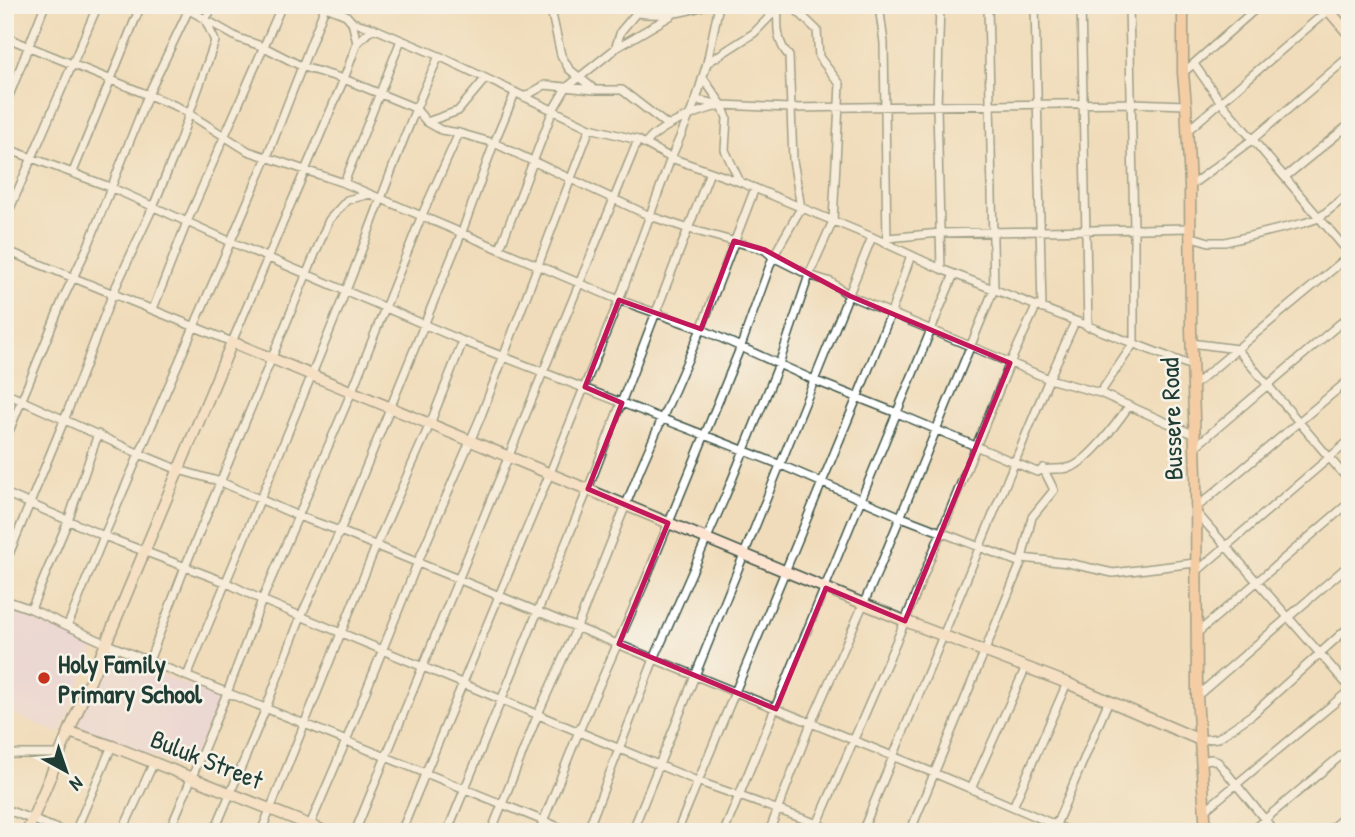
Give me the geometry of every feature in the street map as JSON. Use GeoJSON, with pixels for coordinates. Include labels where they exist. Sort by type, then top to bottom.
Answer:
{"type":"FeatureCollection","features":[{"type":"Feature","properties":{"kind":"main road","name":"Bussere Road"},"geometry":{"type":"LineString","coordinates":[[1184,6],[1182,73],[1190,186],[1195,440],[1196,696],[1206,832]]}},
{"type":"Feature","properties":{"kind":"street"},"geometry":{"type":"LineString","coordinates":[[5,106],[45,5]]}},
{"type":"Feature","properties":{"kind":"street"},"geometry":{"type":"LineString","coordinates":[[5,220],[98,5]]}},
{"type":"Feature","properties":{"kind":"street"},"geometry":{"type":"LineString","coordinates":[[73,172],[141,5]]}},
{"type":"Feature","properties":{"kind":"street"},"geometry":{"type":"LineString","coordinates":[[169,5],[190,8],[238,38],[264,47],[303,67],[344,79],[415,108],[426,122],[441,130],[494,143],[650,216],[765,250],[773,257],[809,275],[831,282],[850,296],[1049,379],[1100,393],[1129,405],[1195,440],[1350,315]]}},
{"type":"Feature","properties":{"kind":"street"},"geometry":{"type":"LineString","coordinates":[[205,19],[215,5]]}},
{"type":"Feature","properties":{"kind":"street"},"geometry":{"type":"LineString","coordinates":[[153,309],[187,222],[282,5]]}},
{"type":"Feature","properties":{"kind":"street"},"geometry":{"type":"LineString","coordinates":[[343,5],[357,43]]}},
{"type":"Feature","properties":{"kind":"street"},"geometry":{"type":"LineString","coordinates":[[550,5],[561,55],[569,69],[595,90]]}},
{"type":"Feature","properties":{"kind":"street"},"geometry":{"type":"LineString","coordinates":[[615,49],[621,31],[643,5]]}},
{"type":"Feature","properties":{"kind":"street"},"geometry":{"type":"LineString","coordinates":[[500,248],[553,110],[566,88],[615,49],[672,15],[683,5]]}},
{"type":"Feature","properties":{"kind":"street"},"geometry":{"type":"LineString","coordinates":[[636,13],[672,15],[706,5]]}},
{"type":"Feature","properties":{"kind":"street"},"geometry":{"type":"LineString","coordinates":[[719,5],[703,79],[722,105],[727,118],[725,150],[740,182]]}},
{"type":"Feature","properties":{"kind":"street"},"geometry":{"type":"LineString","coordinates":[[587,832],[654,659],[779,365],[809,275],[833,221],[840,84],[819,57],[817,30],[791,5]]}},
{"type":"Feature","properties":{"kind":"street"},"geometry":{"type":"LineString","coordinates":[[879,5],[884,43],[887,241]]}},
{"type":"Feature","properties":{"kind":"street"},"geometry":{"type":"LineString","coordinates":[[940,5],[937,107],[941,269]]}},
{"type":"Feature","properties":{"kind":"street"},"geometry":{"type":"LineString","coordinates":[[769,832],[811,723],[994,289],[988,5]]}},
{"type":"Feature","properties":{"kind":"street"},"geometry":{"type":"LineString","coordinates":[[814,832],[905,621],[1010,363],[1039,308],[1035,5]]}},
{"type":"Feature","properties":{"kind":"street"},"geometry":{"type":"LineString","coordinates":[[1082,5],[1088,327]]}},
{"type":"Feature","properties":{"kind":"street"},"geometry":{"type":"LineString","coordinates":[[1100,393],[1133,343],[1134,229],[1129,5]]}},
{"type":"Feature","properties":{"kind":"street"},"geometry":{"type":"LineString","coordinates":[[1182,73],[1260,5]]}},
{"type":"Feature","properties":{"kind":"street"},"geometry":{"type":"LineString","coordinates":[[68,625],[229,241],[267,157],[303,67],[323,6],[439,56],[590,128],[642,142],[671,158],[740,182],[887,241],[941,269],[1192,366]]}},
{"type":"Feature","properties":{"kind":"street"},"geometry":{"type":"LineString","coordinates":[[401,832],[500,596],[619,300],[671,158],[696,100],[707,63],[754,33],[779,7]]}},
{"type":"Feature","properties":{"kind":"street"},"geometry":{"type":"LineString","coordinates":[[539,832],[579,731],[619,645],[741,346],[773,257],[801,208],[793,160],[789,56],[780,42],[777,27],[779,7]]}},
{"type":"Feature","properties":{"kind":"street"},"geometry":{"type":"LineString","coordinates":[[1188,130],[1329,7],[1350,35]]}},
{"type":"Feature","properties":{"kind":"street"},"geometry":{"type":"LineString","coordinates":[[5,441],[88,246],[148,95],[190,8]]}},
{"type":"Feature","properties":{"kind":"street"},"geometry":{"type":"LineString","coordinates":[[5,564],[113,293],[153,208],[190,114],[215,41],[205,19]]}},
{"type":"Feature","properties":{"kind":"street"},"geometry":{"type":"LineString","coordinates":[[27,832],[357,43],[373,28]]}},
{"type":"Feature","properties":{"kind":"street"},"geometry":{"type":"LineString","coordinates":[[5,37],[190,114],[248,151],[344,183],[619,300],[657,311],[701,329],[816,381],[897,412],[1037,472],[1043,468],[1063,469],[1073,466],[1106,435],[1129,405]]}},
{"type":"Feature","properties":{"kind":"street"},"geometry":{"type":"LineString","coordinates":[[344,183],[401,40]]}},
{"type":"Feature","properties":{"kind":"street"},"geometry":{"type":"LineString","coordinates":[[187,676],[262,499],[382,199],[415,108],[439,56]]}},
{"type":"Feature","properties":{"kind":"street"},"geometry":{"type":"LineString","coordinates":[[1190,186],[1253,138],[1350,56]]}},
{"type":"Feature","properties":{"kind":"street"},"geometry":{"type":"LineString","coordinates":[[1193,386],[1350,255],[1220,101],[1194,64]]}},
{"type":"Feature","properties":{"kind":"street"},"geometry":{"type":"LineString","coordinates":[[426,122],[458,111],[485,79]]}},
{"type":"Feature","properties":{"kind":"street"},"geometry":{"type":"LineString","coordinates":[[524,97],[545,85],[622,90],[667,125]]}},
{"type":"Feature","properties":{"kind":"street"},"geometry":{"type":"LineString","coordinates":[[214,832],[266,708],[300,616],[340,531],[462,232],[515,93]]}},
{"type":"Feature","properties":{"kind":"street"},"geometry":{"type":"LineString","coordinates":[[696,100],[722,105],[790,108],[1131,103],[1186,105]]}},
{"type":"Feature","properties":{"kind":"street"},"geometry":{"type":"LineString","coordinates":[[355,832],[507,456],[580,284],[612,199],[642,142],[667,125],[722,105]]}},
{"type":"Feature","properties":{"kind":"street"},"geometry":{"type":"LineString","coordinates":[[1285,177],[1350,124]]}},
{"type":"Feature","properties":{"kind":"street"},"geometry":{"type":"LineString","coordinates":[[309,828],[469,439],[481,416],[590,128]]}},
{"type":"Feature","properties":{"kind":"street"},"geometry":{"type":"LineString","coordinates":[[169,832],[262,600],[352,391],[422,215],[459,133]]}},
{"type":"Feature","properties":{"kind":"street"},"geometry":{"type":"LineString","coordinates":[[5,148],[110,187],[463,341],[781,465],[899,516],[1022,560],[1068,563],[1113,573],[1195,568],[1350,440]]}},
{"type":"Feature","properties":{"kind":"street"},"geometry":{"type":"LineString","coordinates":[[447,832],[589,489],[710,172]]}},
{"type":"Feature","properties":{"kind":"street"},"geometry":{"type":"LineString","coordinates":[[491,832],[701,329],[755,188]]}},
{"type":"Feature","properties":{"kind":"street"},"geometry":{"type":"LineString","coordinates":[[887,241],[940,233],[1134,229],[1189,232],[1209,242],[1225,242],[1319,218],[1350,193]]}},
{"type":"Feature","properties":{"kind":"street"},"geometry":{"type":"LineString","coordinates":[[149,661],[185,567],[329,220],[347,200],[371,194]]}},
{"type":"Feature","properties":{"kind":"street"},"geometry":{"type":"LineString","coordinates":[[632,832],[693,675],[816,381],[872,237]]}},
{"type":"Feature","properties":{"kind":"street"},"geometry":{"type":"LineString","coordinates":[[5,250],[469,439],[784,572],[1109,700],[1200,740],[1218,738],[1253,714],[1318,652],[1350,626]]}},
{"type":"Feature","properties":{"kind":"street"},"geometry":{"type":"LineString","coordinates":[[677,832],[857,398],[911,255]]}},
{"type":"Feature","properties":{"kind":"street"},"geometry":{"type":"LineString","coordinates":[[724,832],[826,588],[929,329],[954,274]]}},
{"type":"Feature","properties":{"kind":"street"},"geometry":{"type":"LineString","coordinates":[[862,832],[1075,322]]}},
{"type":"Feature","properties":{"kind":"street"},"geometry":{"type":"LineString","coordinates":[[261,832],[376,546],[463,341]]}},
{"type":"Feature","properties":{"kind":"street"},"geometry":{"type":"LineString","coordinates":[[1191,343],[1237,349],[1350,482]]}},
{"type":"Feature","properties":{"kind":"street"},"geometry":{"type":"LineString","coordinates":[[1204,811],[1350,689],[1196,510],[1350,379]]}},
{"type":"Feature","properties":{"kind":"street"},"geometry":{"type":"LineString","coordinates":[[5,393],[140,454],[179,470],[221,482],[298,516],[894,756],[1013,807],[1054,828],[1072,832]]}},
{"type":"Feature","properties":{"kind":"street"},"geometry":{"type":"LineString","coordinates":[[31,609],[68,521],[98,434]]}},
{"type":"Feature","properties":{"kind":"street"},"geometry":{"type":"LineString","coordinates":[[911,832],[1022,560],[1032,517],[1054,490],[1043,468]]}},
{"type":"Feature","properties":{"kind":"street"},"geometry":{"type":"LineString","coordinates":[[5,493],[104,536],[225,582],[262,600],[697,781],[835,832]]}},
{"type":"Feature","properties":{"kind":"street"},"geometry":{"type":"LineString","coordinates":[[1196,634],[1350,502]]}},
{"type":"Feature","properties":{"kind":"street"},"geometry":{"type":"LineString","coordinates":[[1196,696],[1350,564]]}},
{"type":"Feature","properties":{"kind":"street"},"geometry":{"type":"LineString","coordinates":[[5,600],[571,832]]}},
{"type":"Feature","properties":{"kind":"street"},"geometry":{"type":"LineString","coordinates":[[971,789],[1025,669]]}},
{"type":"Feature","properties":{"kind":"street"},"geometry":{"type":"LineString","coordinates":[[1013,807],[1067,683]]}},
{"type":"Feature","properties":{"kind":"street"},"geometry":{"type":"LineString","coordinates":[[1054,828],[1109,700]]}},
{"type":"Feature","properties":{"kind":"street","name":"Buluk Street"},"geometry":{"type":"LineString","coordinates":[[69,732],[191,777],[309,828],[327,832]]}},
{"type":"Feature","properties":{"kind":"street"},"geometry":{"type":"LineString","coordinates":[[5,746],[8,755],[59,754]]}},
{"type":"Feature","properties":{"kind":"street"},"geometry":{"type":"LineString","coordinates":[[75,832],[112,746]]}},
{"type":"Feature","properties":{"kind":"street"},"geometry":{"type":"LineString","coordinates":[[1251,832],[1350,748]]}},
{"type":"Feature","properties":{"kind":"street"},"geometry":{"type":"LineString","coordinates":[[1201,761],[1214,760],[1275,832]]}},
{"type":"Feature","properties":{"kind":"street"},"geometry":{"type":"LineString","coordinates":[[122,832],[153,762]]}},
{"type":"Feature","properties":{"kind":"street"},"geometry":{"type":"LineString","coordinates":[[5,809],[65,832]]}},
{"type":"Feature","properties":{"kind":"street"},"geometry":{"type":"LineString","coordinates":[[1327,832],[1350,812]]}},
{"type":"Feature","properties":{"kind":"highlighted area"},"geometry":{"type":"Polygon","coordinates":[[[734,241],[765,250],[850,296],[1010,363],[905,621],[826,588],[776,709],[619,644],[668,523],[588,489],[622,403],[585,387],[619,300],[701,329],[734,241]]]}},
{"type":"Feature","properties":{"kind":"shaded area","name":"Holy Family Primary School"},"geometry":{"type":"Polygon","coordinates":[[[8,606],[96,645],[60,734],[5,710],[5,612],[8,606]]]}},
{"type":"Feature","properties":{"kind":"shaded area"},"geometry":{"type":"Polygon","coordinates":[[[106,652],[220,698],[189,771],[75,725],[106,652]]]}},
{"type":"Feature","properties":{"kind":"place","name":"Holy Family Primary School"},"geometry":{"type":"Point","coordinates":[44,678]}}]}
